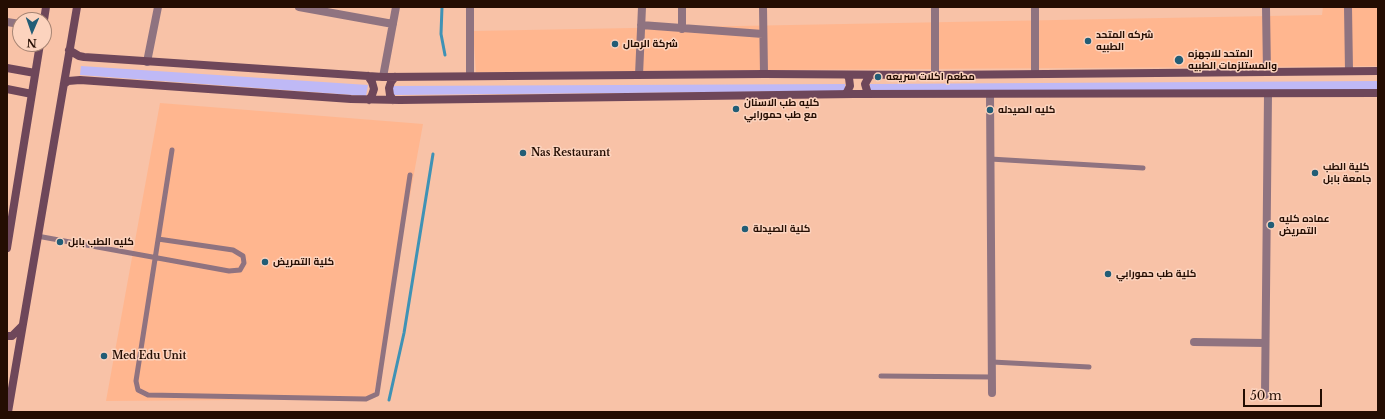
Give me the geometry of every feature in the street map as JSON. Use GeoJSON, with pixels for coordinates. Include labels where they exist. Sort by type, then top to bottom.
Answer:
{"type":"FeatureCollection","features":[{"type":"Feature","properties":{"kind":"street"},"geometry":{"type":"LineString","coordinates":[[8,412],[76,7]]}},
{"type":"Feature","properties":{"kind":"street"},"geometry":{"type":"LineString","coordinates":[[147,62],[158,7]]}},
{"type":"Feature","properties":{"kind":"street"},"geometry":{"type":"LineString","coordinates":[[299,7],[393,24]]}},
{"type":"Feature","properties":{"kind":"street"},"geometry":{"type":"LineString","coordinates":[[383,77],[396,7]]}},
{"type":"Feature","properties":{"kind":"street"},"geometry":{"type":"LineString","coordinates":[[470,7],[470,76]]}},
{"type":"Feature","properties":{"kind":"street"},"geometry":{"type":"LineString","coordinates":[[639,75],[642,7]]}},
{"type":"Feature","properties":{"kind":"street"},"geometry":{"type":"LineString","coordinates":[[682,7],[682,29]]}},
{"type":"Feature","properties":{"kind":"street"},"geometry":{"type":"LineString","coordinates":[[764,7],[764,74]]}},
{"type":"Feature","properties":{"kind":"street"},"geometry":{"type":"LineString","coordinates":[[935,7],[935,75]]}},
{"type":"Feature","properties":{"kind":"street"},"geometry":{"type":"LineString","coordinates":[[1035,7],[1035,74]]}},
{"type":"Feature","properties":{"kind":"street"},"geometry":{"type":"LineString","coordinates":[[1266,7],[1267,72]]}},
{"type":"Feature","properties":{"kind":"street"},"geometry":{"type":"LineString","coordinates":[[1348,7],[1349,71]]}},
{"type":"Feature","properties":{"kind":"street"},"geometry":{"type":"LineString","coordinates":[[641,25],[763,34]]}},
{"type":"Feature","properties":{"kind":"street"},"geometry":{"type":"LineString","coordinates":[[69,50],[79,56],[84,57],[383,77],[764,74],[935,75],[1378,70]]}},
{"type":"Feature","properties":{"kind":"street"},"geometry":{"type":"LineString","coordinates":[[7,248],[39,52]]}},
{"type":"Feature","properties":{"kind":"street"},"geometry":{"type":"LineString","coordinates":[[7,68],[35,73]]}},
{"type":"Feature","properties":{"kind":"street"},"geometry":{"type":"LineString","coordinates":[[846,94],[850,86],[847,75]]}},
{"type":"Feature","properties":{"kind":"street"},"geometry":{"type":"LineString","coordinates":[[868,94],[865,84],[870,75]]}},
{"type":"Feature","properties":{"kind":"street"},"geometry":{"type":"LineString","coordinates":[[368,76],[374,89],[369,100]]}},
{"type":"Feature","properties":{"kind":"street"},"geometry":{"type":"LineString","coordinates":[[393,100],[390,95],[389,88],[395,77]]}},
{"type":"Feature","properties":{"kind":"street"},"geometry":{"type":"LineString","coordinates":[[64,84],[68,81],[80,80],[369,100],[846,94],[1378,93]]}},
{"type":"Feature","properties":{"kind":"street"},"geometry":{"type":"LineString","coordinates":[[7,89],[32,94]]}},
{"type":"Feature","properties":{"kind":"street"},"geometry":{"type":"LineString","coordinates":[[990,94],[992,393]]}},
{"type":"Feature","properties":{"kind":"street"},"geometry":{"type":"LineString","coordinates":[[1265,395],[1268,94]]}},
{"type":"Feature","properties":{"kind":"street"},"geometry":{"type":"LineString","coordinates":[[7,336],[12,336],[22,326]]}},
{"type":"Feature","properties":{"kind":"street"},"geometry":{"type":"LineString","coordinates":[[1194,342],[1265,343]]}},
{"type":"Feature","properties":{"kind":"lane"},"geometry":{"type":"LineString","coordinates":[[172,150],[136,381],[138,390],[148,395],[366,399],[377,394],[410,175]]}},
{"type":"Feature","properties":{"kind":"lane"},"geometry":{"type":"LineString","coordinates":[[990,159],[1143,168]]}},
{"type":"Feature","properties":{"kind":"lane"},"geometry":{"type":"LineString","coordinates":[[37,236],[229,271],[240,270],[244,263],[243,256],[233,250],[158,239]]}},
{"type":"Feature","properties":{"kind":"lane"},"geometry":{"type":"LineString","coordinates":[[992,362],[1089,367]]}},
{"type":"Feature","properties":{"kind":"lane"},"geometry":{"type":"LineString","coordinates":[[881,376],[992,377]]}},
{"type":"Feature","properties":{"kind":"shaded area"},"geometry":{"type":"Polygon","coordinates":[[[1323,7],[1378,7],[1378,66],[476,72],[473,31],[1322,15],[1323,7]]]}},
{"type":"Feature","properties":{"kind":"shaded area"},"geometry":{"type":"Polygon","coordinates":[[[81,66],[368,85],[366,96],[80,75],[81,66]]]}},
{"type":"Feature","properties":{"kind":"shaded area"},"geometry":{"type":"Polygon","coordinates":[[[1378,81],[1378,90],[870,91],[870,84],[1378,81]]]}},
{"type":"Feature","properties":{"kind":"shaded area"},"geometry":{"type":"Polygon","coordinates":[[[845,84],[845,91],[391,95],[391,86],[845,84]]]}},
{"type":"Feature","properties":{"kind":"shaded area","name":"كلية التمريض"},"geometry":{"type":"Polygon","coordinates":[[[160,103],[423,124],[373,399],[106,401],[160,103]]]}},
{"type":"Feature","properties":{"kind":"waterway"},"geometry":{"type":"LineString","coordinates":[[442,7],[441,34],[445,55]]}},
{"type":"Feature","properties":{"kind":"waterway"},"geometry":{"type":"LineString","coordinates":[[389,400],[404,333],[433,154]]}},
{"type":"Feature","properties":{"kind":"place","name":"شركه المتحد الطبيه"},"geometry":{"type":"Point","coordinates":[1088,41]}},
{"type":"Feature","properties":{"kind":"place","name":"شركة الرمال"},"geometry":{"type":"Point","coordinates":[615,44]}},
{"type":"Feature","properties":{"kind":"place","name":"المتحد للاجهزه والمستلزمات الطبيه"},"geometry":{"type":"Point","coordinates":[1179,60]}},
{"type":"Feature","properties":{"kind":"place","name":"مطعم اكلات سريعه"},"geometry":{"type":"Point","coordinates":[878,77]}},
{"type":"Feature","properties":{"kind":"place","name":"كليه طب الاسنان مع طب حمورابي"},"geometry":{"type":"Point","coordinates":[736,109]}},
{"type":"Feature","properties":{"kind":"place","name":"كليه الصيدله"},"geometry":{"type":"Point","coordinates":[990,110]}},
{"type":"Feature","properties":{"kind":"place","name":"Nas Restaurant"},"geometry":{"type":"Point","coordinates":[523,153]}},
{"type":"Feature","properties":{"kind":"place","name":"كلية الطب جامعة بابل"},"geometry":{"type":"Point","coordinates":[1315,173]}},
{"type":"Feature","properties":{"kind":"place","name":"عماده كليه التمريض"},"geometry":{"type":"Point","coordinates":[1271,225]}},
{"type":"Feature","properties":{"kind":"place","name":"كلية الصيدلة"},"geometry":{"type":"Point","coordinates":[745,229]}},
{"type":"Feature","properties":{"kind":"place","name":"كليه الطب بابل"},"geometry":{"type":"Point","coordinates":[60,242]}},
{"type":"Feature","properties":{"kind":"place","name":"كلية التمريض"},"geometry":{"type":"Point","coordinates":[265,262]}},
{"type":"Feature","properties":{"kind":"place","name":"كلية طب حمورابي"},"geometry":{"type":"Point","coordinates":[1108,274]}},
{"type":"Feature","properties":{"kind":"place","name":"Med Edu Unit"},"geometry":{"type":"Point","coordinates":[104,356]}}]}
